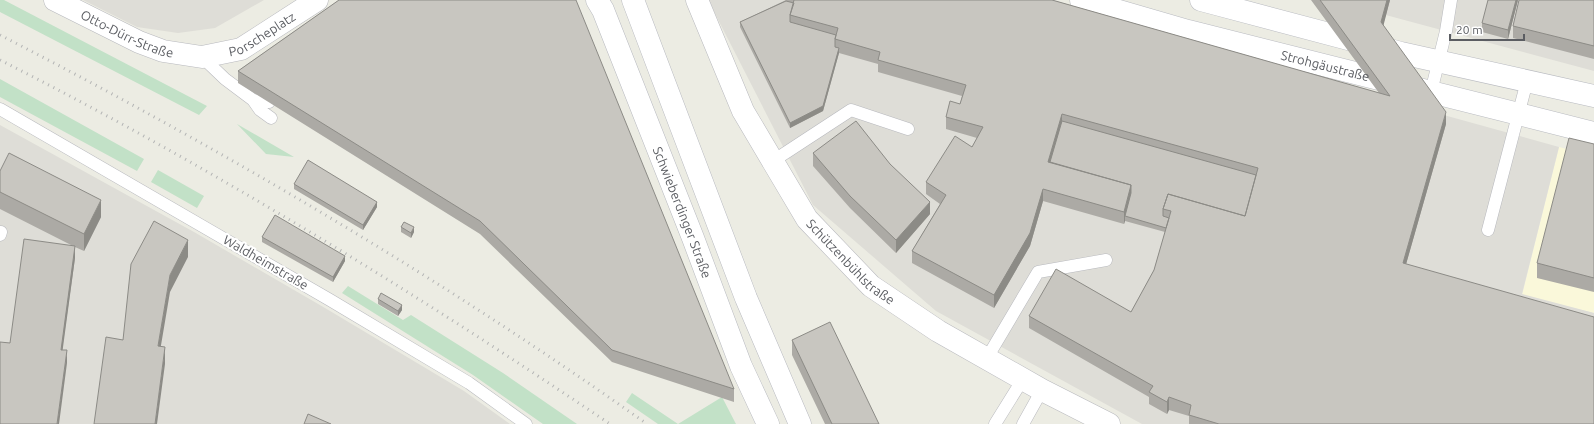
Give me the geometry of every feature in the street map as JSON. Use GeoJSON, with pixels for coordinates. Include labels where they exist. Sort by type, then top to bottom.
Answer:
{"type":"FeatureCollection","features":[{"type":"Feature","properties":{"kind":"main road","name":"Otto-Dürr-Straße"},"geometry":{"type":"LineString","coordinates":[[55,0],[139,42],[163,51],[202,57]]}},
{"type":"Feature","properties":{"kind":"main road","name":"Porscheplatz"},"geometry":{"type":"LineString","coordinates":[[202,57],[241,49],[317,0]]}},
{"type":"Feature","properties":{"kind":"main road","name":"Schwieberdinger Straße"},"geometry":{"type":"LineString","coordinates":[[597,0],[603,10],[682,208],[741,366],[768,424]]}},
{"type":"Feature","properties":{"kind":"main road"},"geometry":{"type":"LineString","coordinates":[[634,0],[746,298],[800,424]]}},
{"type":"Feature","properties":{"kind":"main road","name":"Schützenbühlstraße"},"geometry":{"type":"LineString","coordinates":[[697,0],[743,111],[807,219],[871,286],[938,331],[1042,390],[1109,424]]}},
{"type":"Feature","properties":{"kind":"main road","name":"Strohgäustraße"},"geometry":{"type":"LineString","coordinates":[[1081,0],[1188,31],[1594,133]]}},
{"type":"Feature","properties":{"kind":"main road"},"geometry":{"type":"LineString","coordinates":[[1201,0],[1439,62],[1594,96]]}},
{"type":"Feature","properties":{"kind":"lane"},"geometry":{"type":"LineString","coordinates":[[1431,92],[1439,62],[1451,0]]}},
{"type":"Feature","properties":{"kind":"lane"},"geometry":{"type":"LineString","coordinates":[[202,57],[225,79],[253,100],[260,110],[271,118]]}},
{"type":"Feature","properties":{"kind":"lane"},"geometry":{"type":"LineString","coordinates":[[1488,230],[1527,81]]}},
{"type":"Feature","properties":{"kind":"lane"},"geometry":{"type":"LineString","coordinates":[[253,100],[269,102]]}},
{"type":"Feature","properties":{"kind":"lane","name":"Waldheimstraße"},"geometry":{"type":"LineString","coordinates":[[0,109],[330,300],[468,383],[526,424]]}},
{"type":"Feature","properties":{"kind":"lane"},"geometry":{"type":"LineString","coordinates":[[773,161],[850,110],[908,129]]}},
{"type":"Feature","properties":{"kind":"lane"},"geometry":{"type":"LineString","coordinates":[[987,358],[1038,272],[1106,260]]}},
{"type":"Feature","properties":{"kind":"lane"},"geometry":{"type":"LineString","coordinates":[[995,424],[1023,379]]}},
{"type":"Feature","properties":{"kind":"lane"},"geometry":{"type":"LineString","coordinates":[[1023,424],[1042,390]]}},
{"type":"Feature","properties":{"kind":"shaded area"},"geometry":{"type":"Polygon","coordinates":[[[83,0],[264,0],[215,28],[178,33],[137,27],[83,0]]]}},
{"type":"Feature","properties":{"kind":"shaded area"},"geometry":{"type":"Polygon","coordinates":[[[708,0],[1028,0],[1559,147],[1522,294],[1594,313],[1594,424],[1142,424],[936,311],[813,205],[708,0]]]}},
{"type":"Feature","properties":{"kind":"shaded area"},"geometry":{"type":"Polygon","coordinates":[[[1330,0],[1594,0],[1594,71],[1330,0]]]}},
{"type":"Feature","properties":{"kind":"shaded area"},"geometry":{"type":"Polygon","coordinates":[[[0,125],[194,232],[325,308],[464,391],[510,424],[0,424],[0,125]]]}},
{"type":"Feature","properties":{"kind":"shaded area"},"geometry":{"type":"Polygon","coordinates":[[[1559,147],[1594,156],[1594,313],[1522,295],[1559,147]]]}},
{"type":"Feature","properties":{"kind":"green space"},"geometry":{"type":"Polygon","coordinates":[[[0,0],[4,0],[207,106],[199,115],[0,12],[0,0]]]}},
{"type":"Feature","properties":{"kind":"green space"},"geometry":{"type":"Polygon","coordinates":[[[0,79],[144,159],[137,171],[0,97],[0,79]]]}},
{"type":"Feature","properties":{"kind":"green space"},"geometry":{"type":"Polygon","coordinates":[[[237,124],[294,157],[266,154],[237,124]]]}},
{"type":"Feature","properties":{"kind":"green space"},"geometry":{"type":"Polygon","coordinates":[[[158,170],[204,196],[197,208],[151,182],[158,170]]]}},
{"type":"Feature","properties":{"kind":"green space"},"geometry":{"type":"Polygon","coordinates":[[[348,286],[403,320],[411,315],[503,373],[577,424],[543,424],[473,375],[342,293],[348,286]]]}},
{"type":"Feature","properties":{"kind":"green space"},"geometry":{"type":"Polygon","coordinates":[[[632,393],[678,424],[658,424],[626,402],[632,393]]]}},
{"type":"Feature","properties":{"kind":"green space"},"geometry":{"type":"Polygon","coordinates":[[[722,397],[736,424],[678,424],[722,397]]]}},
{"type":"Feature","properties":{"kind":"building"},"geometry":{"type":"Polygon","coordinates":[[[339,0],[576,0],[734,389],[612,350],[480,221],[238,71],[339,0]]]}},
{"type":"Feature","properties":{"kind":"building"},"geometry":{"type":"Polygon","coordinates":[[[794,0],[1052,0],[1390,96],[1320,0],[1387,0],[1381,22],[1446,112],[1403,263],[1594,317],[1594,424],[1219,424],[1189,415],[1191,405],[1169,397],[1167,402],[1149,392],[1153,386],[1029,316],[1056,269],[1131,312],[1154,270],[1171,211],[1163,209],[1168,194],[1245,216],[1258,168],[1062,114],[1048,162],[1131,185],[1124,212],[1043,189],[1030,233],[994,295],[912,251],[946,195],[926,182],[955,136],[972,147],[983,127],[946,117],[950,101],[960,104],[966,85],[878,60],[880,52],[835,39],[838,28],[790,15],[794,0]]]}},
{"type":"Feature","properties":{"kind":"building"},"geometry":{"type":"Polygon","coordinates":[[[1488,0],[1516,0],[1508,30],[1482,23],[1488,0]]]}},
{"type":"Feature","properties":{"kind":"building"},"geometry":{"type":"Polygon","coordinates":[[[1519,0],[1594,0],[1594,46],[1513,26],[1519,0]]]}},
{"type":"Feature","properties":{"kind":"building"},"geometry":{"type":"Polygon","coordinates":[[[786,1],[794,3],[790,15],[790,22],[836,35],[835,47],[839,48],[823,106],[790,123],[740,22],[786,1]]]}},
{"type":"Feature","properties":{"kind":"building"},"geometry":{"type":"Polygon","coordinates":[[[856,121],[890,164],[930,202],[896,240],[850,196],[813,153],[856,121]]]}},
{"type":"Feature","properties":{"kind":"building"},"geometry":{"type":"Polygon","coordinates":[[[1062,121],[1256,175],[1245,216],[1168,194],[1163,209],[1163,216],[1169,218],[1166,228],[1125,216],[1131,193],[1131,185],[1050,162],[1062,121]]]}},
{"type":"Feature","properties":{"kind":"building"},"geometry":{"type":"Polygon","coordinates":[[[1569,138],[1594,144],[1594,278],[1537,263],[1569,138]]]}},
{"type":"Feature","properties":{"kind":"building"},"geometry":{"type":"Polygon","coordinates":[[[9,153],[101,200],[84,234],[0,192],[0,171],[9,153]]]}},
{"type":"Feature","properties":{"kind":"building"},"geometry":{"type":"Polygon","coordinates":[[[308,160],[377,202],[363,225],[294,184],[308,160]]]}},
{"type":"Feature","properties":{"kind":"building"},"geometry":{"type":"Polygon","coordinates":[[[275,215],[345,256],[333,277],[262,237],[275,215]]]}},
{"type":"Feature","properties":{"kind":"building"},"geometry":{"type":"Polygon","coordinates":[[[154,221],[188,240],[170,275],[158,346],[165,347],[155,424],[94,424],[106,337],[123,340],[131,264],[154,221]]]}},
{"type":"Feature","properties":{"kind":"building"},"geometry":{"type":"Polygon","coordinates":[[[404,222],[414,227],[411,233],[401,227],[404,222]]]}},
{"type":"Feature","properties":{"kind":"building"},"geometry":{"type":"Polygon","coordinates":[[[24,239],[75,246],[61,350],[67,350],[57,424],[0,424],[0,342],[10,343],[24,239]]]}},
{"type":"Feature","properties":{"kind":"building"},"geometry":{"type":"Polygon","coordinates":[[[381,293],[402,305],[398,311],[378,299],[381,293]]]}},
{"type":"Feature","properties":{"kind":"building"},"geometry":{"type":"Polygon","coordinates":[[[830,322],[879,424],[832,424],[792,340],[830,322]]]}},
{"type":"Feature","properties":{"kind":"building"},"geometry":{"type":"Polygon","coordinates":[[[308,414],[331,424],[304,424],[308,414]]]}},
{"type":"Feature","properties":{"kind":"railway"},"geometry":{"type":"LineString","coordinates":[[0,35],[167,124],[330,218],[411,267],[490,318],[647,424]]}},
{"type":"Feature","properties":{"kind":"railway"},"geometry":{"type":"LineString","coordinates":[[0,60],[157,143],[234,187],[462,326],[610,424]]}}]}
